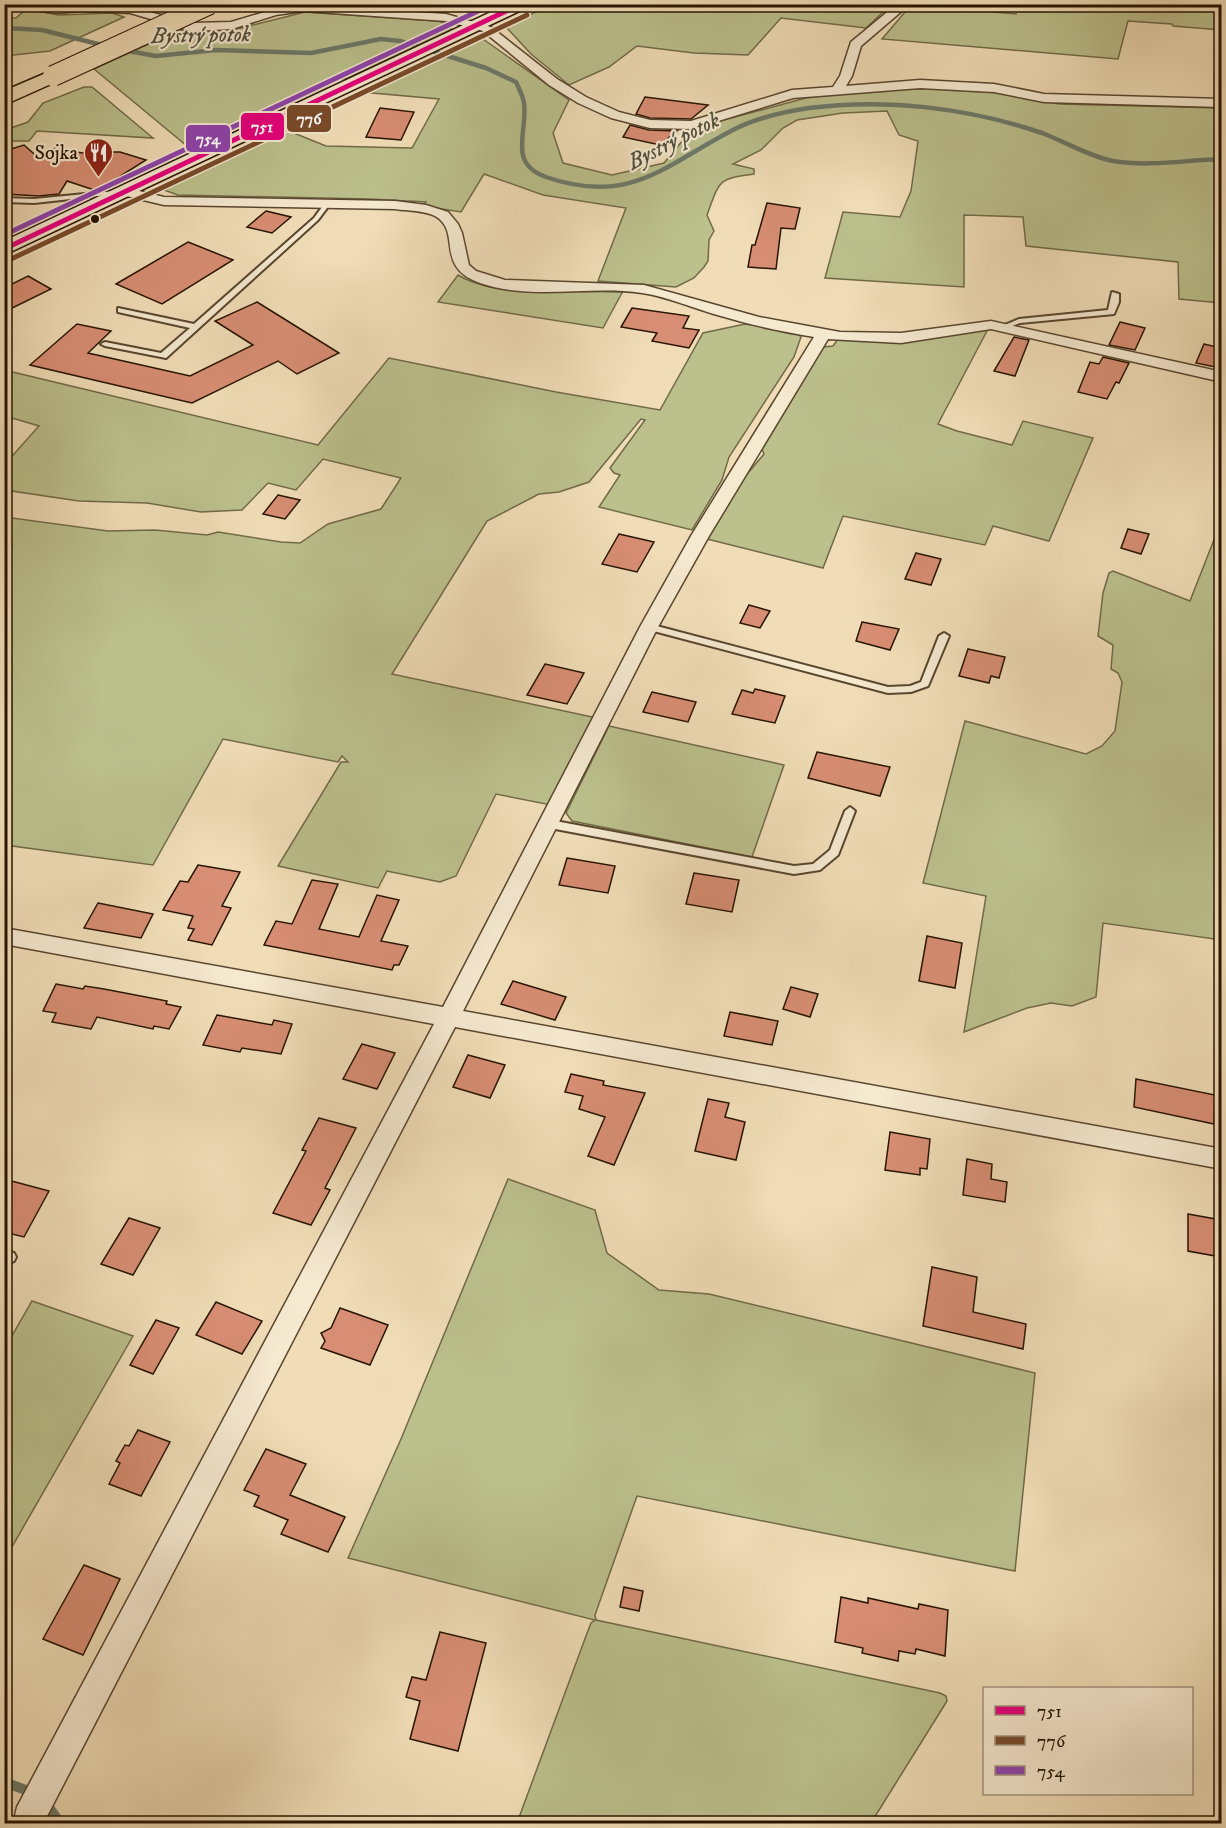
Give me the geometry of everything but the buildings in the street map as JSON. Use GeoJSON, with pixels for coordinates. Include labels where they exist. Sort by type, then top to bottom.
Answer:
{"type":"FeatureCollection","features":[{"type":"Feature","properties":{"kind":"highway"},"geometry":{"type":"LineString","coordinates":[[4,99],[45,73],[183,4]]}},
{"type":"Feature","properties":{"kind":"highway"},"geometry":{"type":"LineString","coordinates":[[4,85],[45,73],[210,4]]}},
{"type":"Feature","properties":{"kind":"main road"},"geometry":{"type":"LineString","coordinates":[[4,249],[522,4]]}},
{"type":"Feature","properties":{"kind":"street"},"geometry":{"type":"LineString","coordinates":[[11,4],[56,10],[111,6],[151,14],[180,25],[199,27],[232,25],[297,6],[446,18],[487,29],[553,82],[582,100],[615,115],[650,124],[692,125],[792,94],[940,84],[994,87],[1044,98],[1221,103]]}},
{"type":"Feature","properties":{"kind":"street"},"geometry":{"type":"LineString","coordinates":[[836,92],[846,76],[850,55],[855,45],[905,4]]}},
{"type":"Feature","properties":{"kind":"street"},"geometry":{"type":"LineString","coordinates":[[127,192],[164,201],[394,205],[442,214],[456,231],[458,263],[467,273],[485,280],[520,285],[613,286],[644,289],[738,317],[824,333],[899,338],[991,325],[1221,377]]}},
{"type":"Feature","properties":{"kind":"street"},"geometry":{"type":"LineString","coordinates":[[28,1824],[34,1808],[550,824],[649,627],[700,536],[824,333]]}},
{"type":"Feature","properties":{"kind":"street"},"geometry":{"type":"LineString","coordinates":[[4,936],[1221,1159]]}},
{"type":"Feature","properties":{"kind":"lane"},"geometry":{"type":"LineString","coordinates":[[4,200],[34,201],[127,192]]}},
{"type":"Feature","properties":{"kind":"lane"},"geometry":{"type":"LineString","coordinates":[[105,344],[164,356],[316,219],[327,204]]}},
{"type":"Feature","properties":{"kind":"lane"},"geometry":{"type":"LineString","coordinates":[[1004,327],[1019,321],[1111,312],[1115,303],[1115,294]]}},
{"type":"Feature","properties":{"kind":"lane"},"geometry":{"type":"LineString","coordinates":[[121,310],[196,327]]}},
{"type":"Feature","properties":{"kind":"lane"},"geometry":{"type":"LineString","coordinates":[[649,627],[888,690],[911,689],[925,684],[944,636]]}},
{"type":"Feature","properties":{"kind":"lane"},"geometry":{"type":"LineString","coordinates":[[550,824],[794,870],[816,867],[834,852],[850,811]]}},
{"type":"Feature","properties":{"kind":"green space"},"geometry":{"type":"Polygon","coordinates":[[[1017,4],[1221,5],[1221,30],[1128,21],[1118,59],[882,39],[911,5],[1016,14],[1017,4]]]}},
{"type":"Feature","properties":{"kind":"green space"},"geometry":{"type":"Polygon","coordinates":[[[549,5],[897,5],[883,12],[866,28],[781,18],[748,55],[694,53],[637,46],[609,67],[569,85],[531,54],[506,27],[549,5]]]}},
{"type":"Feature","properties":{"kind":"green space"},"geometry":{"type":"Polygon","coordinates":[[[26,9],[59,15],[112,13],[124,17],[50,51],[5,56],[5,18],[16,18],[26,9]]]}},
{"type":"Feature","properties":{"kind":"green space"},"geometry":{"type":"Polygon","coordinates":[[[305,12],[438,21],[450,25],[451,30],[348,78],[330,81],[329,85],[204,143],[187,146],[94,69],[179,30],[229,31],[305,12]]]}},
{"type":"Feature","properties":{"kind":"green space"},"geometry":{"type":"Polygon","coordinates":[[[483,39],[569,100],[553,133],[563,163],[612,175],[664,163],[693,128],[806,98],[864,91],[938,88],[994,92],[1059,104],[1221,108],[1221,303],[1179,299],[1178,262],[1026,246],[1023,217],[964,215],[964,287],[825,278],[843,212],[900,217],[911,191],[918,141],[899,135],[887,111],[843,113],[797,120],[783,128],[761,150],[733,164],[754,169],[754,174],[726,180],[718,188],[707,215],[714,231],[709,240],[708,261],[694,278],[676,287],[598,281],[626,208],[543,195],[484,174],[461,212],[423,206],[426,202],[178,195],[161,189],[284,129],[326,146],[412,148],[439,99],[361,92],[483,39]]]}},
{"type":"Feature","properties":{"kind":"green space"},"geometry":{"type":"Polygon","coordinates":[[[84,87],[92,87],[153,138],[37,131],[29,141],[5,141],[5,130],[28,122],[43,103],[84,87]]]}},
{"type":"Feature","properties":{"kind":"green space"},"geometry":{"type":"Polygon","coordinates":[[[458,275],[495,288],[538,291],[623,291],[603,328],[438,302],[458,275]]]}},
{"type":"Feature","properties":{"kind":"green space"},"geometry":{"type":"Polygon","coordinates":[[[745,324],[796,332],[801,337],[794,357],[729,457],[722,480],[692,530],[599,507],[620,475],[614,473],[610,468],[645,420],[641,419],[589,482],[559,492],[539,494],[487,521],[392,674],[597,718],[551,805],[496,794],[456,876],[440,882],[387,871],[378,888],[278,866],[341,762],[348,762],[342,756],[338,762],[223,739],[153,865],[5,845],[4,551],[11,550],[12,544],[5,545],[5,517],[108,531],[155,530],[207,535],[218,532],[300,543],[328,524],[381,509],[401,478],[323,459],[296,490],[268,483],[242,510],[201,512],[147,503],[79,501],[5,490],[5,464],[39,426],[5,416],[4,370],[318,445],[389,358],[556,392],[660,410],[703,333],[745,324]]]}},
{"type":"Feature","properties":{"kind":"green space"},"geometry":{"type":"Polygon","coordinates":[[[988,329],[938,424],[1012,445],[1023,421],[1093,438],[1049,541],[993,526],[985,545],[843,516],[823,568],[707,539],[743,479],[764,454],[762,449],[767,438],[823,347],[833,346],[838,339],[988,329]]]}},
{"type":"Feature","properties":{"kind":"green space"},"geometry":{"type":"Polygon","coordinates":[[[1217,532],[1222,533],[1221,940],[1103,923],[1096,997],[1072,1006],[1051,1003],[1027,1008],[964,1032],[986,896],[923,883],[965,721],[1086,754],[1102,746],[1115,731],[1122,682],[1118,673],[1111,669],[1113,645],[1098,636],[1103,593],[1109,573],[1113,571],[1190,601],[1217,532]]]}},
{"type":"Feature","properties":{"kind":"green space"},"geometry":{"type":"Polygon","coordinates":[[[609,726],[784,765],[752,857],[572,821],[566,813],[609,726]]]}},
{"type":"Feature","properties":{"kind":"green space"},"geometry":{"type":"Polygon","coordinates":[[[508,1179],[595,1210],[607,1253],[659,1290],[709,1294],[1035,1373],[1015,1571],[637,1496],[595,1615],[596,1620],[946,1696],[947,1701],[871,1823],[517,1823],[586,1636],[591,1623],[595,1620],[348,1558],[401,1439],[508,1179]]]}},
{"type":"Feature","properties":{"kind":"green space"},"geometry":{"type":"Polygon","coordinates":[[[32,1301],[133,1336],[5,1559],[5,1470],[11,1442],[5,1421],[5,1348],[32,1301]]]}},
{"type":"Feature","properties":{"kind":"waterway","name":"Bystrý potok"},"geometry":{"type":"LineString","coordinates":[[4,28],[42,30],[106,46]]}},
{"type":"Feature","properties":{"kind":"waterway","name":"Bystrý potok"},"geometry":{"type":"LineString","coordinates":[[123,50],[156,56],[216,50],[311,53],[381,39],[400,41],[486,68],[516,82],[524,103],[522,146],[527,164],[534,171],[546,177],[575,185],[600,187],[644,178],[665,169],[750,122],[789,111],[838,105],[897,105],[956,111],[1014,124],[1104,159],[1127,163],[1222,159]]}},
{"type":"Feature","properties":{"kind":"waterway"},"geometry":{"type":"LineString","coordinates":[[4,1782],[34,1793]]}},
{"type":"Feature","properties":{"kind":"waterway"},"geometry":{"type":"LineString","coordinates":[[45,1802],[61,1824]]}},
{"type":"Feature","properties":{"kind":"transit line","name":"754"},"geometry":{"type":"LineString","coordinates":[[4,235],[493,4]]}},
{"type":"Feature","properties":{"kind":"transit line","name":"751"},"geometry":{"type":"LineString","coordinates":[[4,249],[521,4]]}},
{"type":"Feature","properties":{"kind":"transit line","name":"776"},"geometry":{"type":"LineString","coordinates":[[9,260],[527,15]]}},
{"type":"Feature","properties":{"kind":"place","name":"Sojka"},"geometry":{"type":"Point","coordinates":[99,178]}}]}
